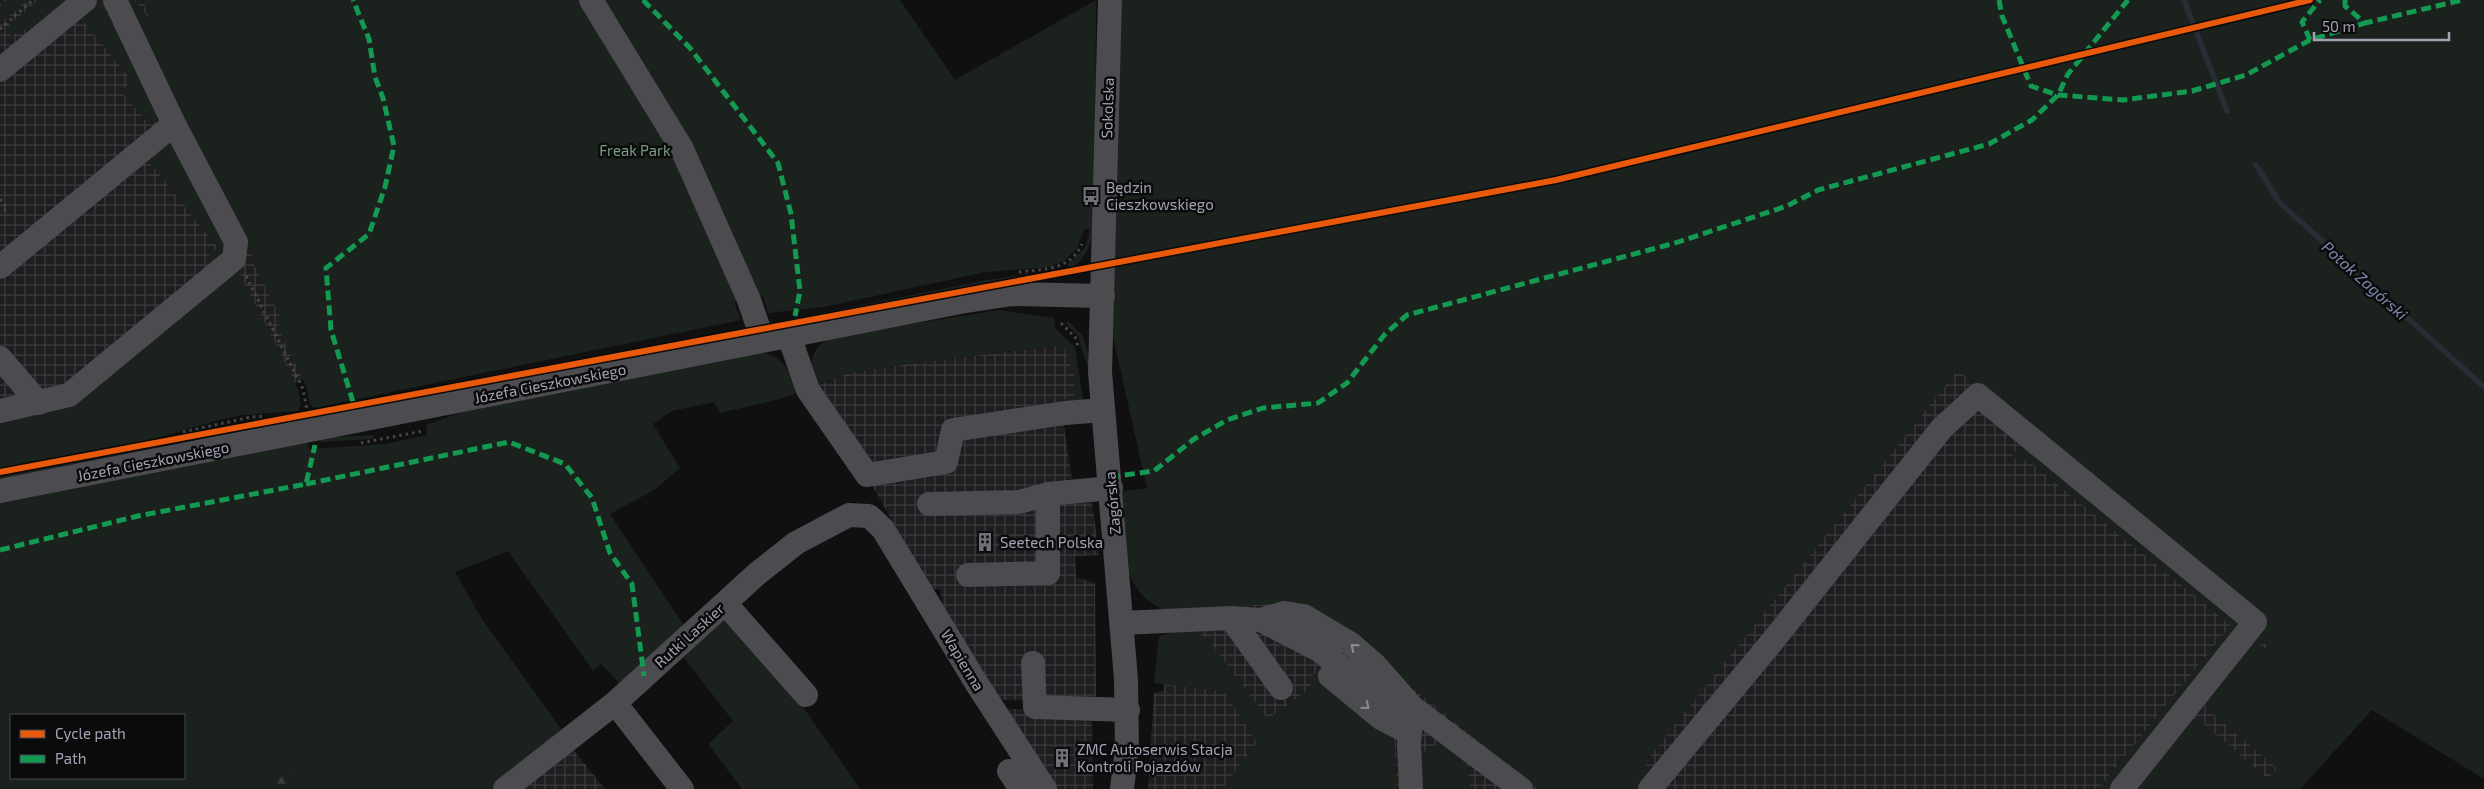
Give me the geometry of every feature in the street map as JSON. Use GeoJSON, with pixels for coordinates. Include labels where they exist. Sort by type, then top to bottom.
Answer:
{"type":"FeatureCollection","features":[{"type":"Feature","properties":{"kind":"street"},"geometry":{"type":"LineString","coordinates":[[0,70],[85,0]]}},
{"type":"Feature","properties":{"kind":"street"},"geometry":{"type":"LineString","coordinates":[[0,411],[69,395],[234,260],[236,242],[174,124],[115,0]]}},
{"type":"Feature","properties":{"kind":"street"},"geometry":{"type":"LineString","coordinates":[[591,0],[682,148],[752,308],[763,341]]}},
{"type":"Feature","properties":{"kind":"street","name":"Sokolska"},"geometry":{"type":"LineString","coordinates":[[1104,216],[1110,0]]}},
{"type":"Feature","properties":{"kind":"street"},"geometry":{"type":"LineString","coordinates":[[0,267],[174,124]]}},
{"type":"Feature","properties":{"kind":"street","name":"Zagórska"},"geometry":{"type":"LineString","coordinates":[[1104,216],[1100,372],[1128,710],[1122,789]]}},
{"type":"Feature","properties":{"kind":"street","name":"Józefa Cieszkowskiego"},"geometry":{"type":"LineString","coordinates":[[0,491],[1012,294],[1103,296]]}},
{"type":"Feature","properties":{"kind":"street"},"geometry":{"type":"LineString","coordinates":[[789,336],[808,390],[866,475],[946,462],[953,430],[1065,413],[1103,410]]}},
{"type":"Feature","properties":{"kind":"street"},"geometry":{"type":"LineString","coordinates":[[0,358],[38,403]]}},
{"type":"Feature","properties":{"kind":"street"},"geometry":{"type":"LineString","coordinates":[[1650,789],[1764,651],[1942,428],[1978,395],[2255,622],[2122,789]]}},
{"type":"Feature","properties":{"kind":"street"},"geometry":{"type":"LineString","coordinates":[[929,504],[1019,502],[1048,494],[1111,488]]}},
{"type":"Feature","properties":{"kind":"street"},"geometry":{"type":"LineString","coordinates":[[968,575],[1048,573],[1048,494]]}},
{"type":"Feature","properties":{"kind":"street","name":"Rutki Laskier"},"geometry":{"type":"LineString","coordinates":[[505,789],[615,703],[725,603],[796,543],[849,515],[870,516],[883,529]]}},
{"type":"Feature","properties":{"kind":"street","name":"Wapienna"},"geometry":{"type":"LineString","coordinates":[[883,529],[977,684],[1045,789]]}},
{"type":"Feature","properties":{"kind":"street"},"geometry":{"type":"LineString","coordinates":[[725,603],[806,695]]}},
{"type":"Feature","properties":{"kind":"street"},"geometry":{"type":"LineString","coordinates":[[1122,622],[1231,618],[1261,620],[1319,650],[1353,677],[1412,707],[1522,789]]}},
{"type":"Feature","properties":{"kind":"street"},"geometry":{"type":"LineString","coordinates":[[1231,618],[1281,688]]}},
{"type":"Feature","properties":{"kind":"street"},"geometry":{"type":"LineString","coordinates":[[1261,620],[1381,718],[1410,733]]}},
{"type":"Feature","properties":{"kind":"street"},"geometry":{"type":"LineString","coordinates":[[1033,663],[1035,707],[1128,710]]}},
{"type":"Feature","properties":{"kind":"street"},"geometry":{"type":"LineString","coordinates":[[615,703],[682,789]]}},
{"type":"Feature","properties":{"kind":"street"},"geometry":{"type":"LineString","coordinates":[[1411,789],[1410,733],[1412,707]]}},
{"type":"Feature","properties":{"kind":"path"},"geometry":{"type":"LineString","coordinates":[[0,29],[33,0]]}},
{"type":"Feature","properties":{"kind":"path"},"geometry":{"type":"LineString","coordinates":[[0,199],[7,208],[0,213]]}},
{"type":"Feature","properties":{"kind":"path"},"geometry":{"type":"LineString","coordinates":[[234,260],[240,263],[303,389],[308,413]]}},
{"type":"Feature","properties":{"kind":"shaded area"},"geometry":{"type":"Polygon","coordinates":[[[0,0],[142,0],[323,371],[295,383],[0,444],[0,0]]]}},
{"type":"Feature","properties":{"kind":"shaded area"},"geometry":{"type":"Polygon","coordinates":[[[1064,345],[1074,373],[1074,397],[1061,408],[1072,479],[1066,480],[1066,504],[1092,502],[1099,555],[1075,556],[1076,577],[1095,583],[1096,701],[999,700],[944,610],[940,589],[931,589],[818,385],[848,373],[1064,345]]]}},
{"type":"Feature","properties":{"kind":"shaded area"},"geometry":{"type":"Polygon","coordinates":[[[1951,364],[2372,709],[2300,789],[1609,789],[1951,364]]]}},
{"type":"Feature","properties":{"kind":"shaded area"},"geometry":{"type":"Polygon","coordinates":[[[1385,591],[1559,789],[1148,789],[1154,693],[1164,690],[1169,610],[1385,591]]]}},
{"type":"Feature","properties":{"kind":"shaded area"},"geometry":{"type":"Polygon","coordinates":[[[999,708],[1092,714],[1093,789],[1054,789],[999,708]]]}},
{"type":"Feature","properties":{"kind":"shaded area"},"geometry":{"type":"Polygon","coordinates":[[[571,747],[605,789],[525,789],[571,747]]]}},
{"type":"Feature","properties":{"kind":"green space"},"geometry":{"type":"Polygon","coordinates":[[[7,0],[28,0],[0,23],[0,6],[7,0]]]}},
{"type":"Feature","properties":{"kind":"green space"},"geometry":{"type":"Polygon","coordinates":[[[39,0],[67,0],[27,32],[22,27],[12,37],[5,29],[39,0]]]}},
{"type":"Feature","properties":{"kind":"green space","name":"Freak Park"},"geometry":{"type":"Polygon","coordinates":[[[121,0],[134,0],[152,22],[142,0],[900,0],[955,80],[1096,0],[1095,204],[1093,233],[1083,258],[1068,270],[1068,264],[1085,248],[1090,229],[1084,229],[1077,249],[1064,261],[1049,267],[985,272],[824,307],[768,313],[763,296],[734,302],[741,320],[314,408],[310,404],[306,386],[277,326],[283,322],[251,259],[252,253],[121,0]]]}},
{"type":"Feature","properties":{"kind":"green space"},"geometry":{"type":"Polygon","coordinates":[[[1120,0],[2484,0],[2484,779],[2372,710],[2300,789],[2131,789],[2187,719],[2198,719],[2268,779],[2277,768],[2207,709],[2204,703],[2253,639],[2265,649],[2268,647],[2256,636],[2266,622],[1958,370],[1646,761],[1647,775],[1636,789],[1538,789],[1328,620],[1302,602],[1165,611],[1149,601],[1130,576],[1125,560],[1120,526],[1118,492],[1147,488],[1111,328],[1120,0]]]}},
{"type":"Feature","properties":{"kind":"green space"},"geometry":{"type":"Polygon","coordinates":[[[96,4],[103,5],[160,118],[152,124],[148,123],[121,91],[132,81],[80,17],[96,4]]]}},
{"type":"Feature","properties":{"kind":"green space"},"geometry":{"type":"Polygon","coordinates":[[[165,141],[173,142],[229,253],[213,263],[207,257],[218,248],[145,157],[165,141]]]}},
{"type":"Feature","properties":{"kind":"green space"},"geometry":{"type":"Polygon","coordinates":[[[236,266],[298,389],[301,405],[298,411],[244,415],[218,420],[137,444],[0,470],[0,419],[65,405],[236,266]]]}},
{"type":"Feature","properties":{"kind":"green space"},"geometry":{"type":"Polygon","coordinates":[[[1053,271],[1056,276],[986,285],[315,419],[314,416],[986,280],[1053,271]]]}},
{"type":"Feature","properties":{"kind":"green space"},"geometry":{"type":"Polygon","coordinates":[[[998,310],[1054,318],[1055,328],[1075,347],[1084,406],[1061,408],[1061,400],[1074,397],[1074,373],[1063,345],[848,373],[784,398],[720,413],[714,402],[672,411],[653,424],[680,468],[654,490],[610,514],[687,630],[621,685],[601,664],[593,671],[508,551],[455,572],[482,619],[564,733],[491,789],[0,789],[0,501],[306,440],[309,449],[385,444],[427,435],[426,425],[479,406],[761,352],[779,359],[790,375],[811,371],[814,353],[825,341],[838,336],[998,310]]]}},
{"type":"Feature","properties":{"kind":"green space"},"geometry":{"type":"Polygon","coordinates":[[[1067,320],[1083,336],[1092,365],[1087,366],[1078,336],[1067,325],[1067,320]]]}},
{"type":"Feature","properties":{"kind":"green space"},"geometry":{"type":"Polygon","coordinates":[[[301,417],[304,421],[250,424],[252,419],[301,417]]]}},
{"type":"Feature","properties":{"kind":"green space"},"geometry":{"type":"Polygon","coordinates":[[[1994,421],[2243,625],[2114,789],[2098,789],[2231,625],[2026,459],[2022,464],[2012,456],[2020,445],[1993,423],[1994,421]]]}},
{"type":"Feature","properties":{"kind":"green space"},"geometry":{"type":"Polygon","coordinates":[[[191,432],[196,434],[142,453],[6,479],[0,478],[0,476],[145,448],[191,432]]]}},
{"type":"Feature","properties":{"kind":"green space"},"geometry":{"type":"Polygon","coordinates":[[[375,435],[372,439],[320,442],[318,438],[375,435]]]}},
{"type":"Feature","properties":{"kind":"green space"},"geometry":{"type":"Polygon","coordinates":[[[724,617],[801,704],[860,789],[742,789],[708,744],[733,721],[681,654],[724,617]]]}},
{"type":"Feature","properties":{"kind":"green space"},"geometry":{"type":"Polygon","coordinates":[[[1178,631],[1194,631],[1208,640],[1268,719],[1312,687],[1308,679],[1315,673],[1388,732],[1395,742],[1397,789],[1222,789],[1257,742],[1224,692],[1154,683],[1159,636],[1178,631]]]}},
{"type":"Feature","properties":{"kind":"green space"},"geometry":{"type":"Polygon","coordinates":[[[1441,743],[1457,752],[1465,760],[1471,789],[1419,789],[1418,766],[1422,755],[1441,743]]]}},
{"type":"Feature","properties":{"kind":"green space"},"geometry":{"type":"Polygon","coordinates":[[[287,765],[306,789],[263,789],[287,765]]]}},
{"type":"Feature","properties":{"kind":"waterway","name":"Potok Zagórski"},"geometry":{"type":"LineString","coordinates":[[2184,0],[2227,111]]}},
{"type":"Feature","properties":{"kind":"waterway","name":"Potok Zagórski"},"geometry":{"type":"LineString","coordinates":[[2256,165],[2280,203],[2484,387]]}},
{"type":"Feature","properties":{"kind":"marked path"},"geometry":{"type":"LineString","coordinates":[[353,0],[369,39],[375,77],[383,98],[394,146],[385,187],[369,234],[326,268],[331,330],[353,402]]}},
{"type":"Feature","properties":{"kind":"marked path"},"geometry":{"type":"LineString","coordinates":[[643,0],[690,48],[778,163],[791,214],[800,291],[795,316]]}},
{"type":"Feature","properties":{"kind":"marked path"},"geometry":{"type":"LineString","coordinates":[[1999,0],[2002,16],[2031,86],[2058,95],[2123,100],[2192,91],[2246,75],[2310,40],[2365,23]]}},
{"type":"Feature","properties":{"kind":"marked path"},"geometry":{"type":"LineString","coordinates":[[1110,477],[1154,471],[1194,439],[1227,420],[1263,408],[1318,403],[1347,383],[1385,334],[1407,315],[1675,243],[1787,206],[1818,190],[1989,144],[2032,120],[2058,95],[2068,74],[2128,0]]}},
{"type":"Feature","properties":{"kind":"marked path"},"geometry":{"type":"LineString","coordinates":[[2310,40],[2302,22],[2320,0]]}},
{"type":"Feature","properties":{"kind":"marked path"},"geometry":{"type":"LineString","coordinates":[[2345,0],[2345,6],[2365,23],[2462,0]]}},
{"type":"Feature","properties":{"kind":"marked path"},"geometry":{"type":"LineString","coordinates":[[306,484],[509,442],[565,464],[592,498],[610,553],[632,584],[644,676]]}},
{"type":"Feature","properties":{"kind":"marked path"},"geometry":{"type":"LineString","coordinates":[[0,550],[138,516],[306,484],[315,445]]}},
{"type":"Feature","properties":{"kind":"cycle path"},"geometry":{"type":"LineString","coordinates":[[0,472],[1556,180],[2310,0]]}},
{"type":"Feature","properties":{"kind":"place","name":"Będzin Cieszkowskiego"},"geometry":{"type":"Point","coordinates":[1091,196]}},
{"type":"Feature","properties":{"kind":"place","name":"Seetech Polska"},"geometry":{"type":"Point","coordinates":[985,542]}},
{"type":"Feature","properties":{"kind":"place","name":"ZMC Autoserwis Stacja Kontroli Pojazdów"},"geometry":{"type":"Point","coordinates":[1062,758]}}]}
